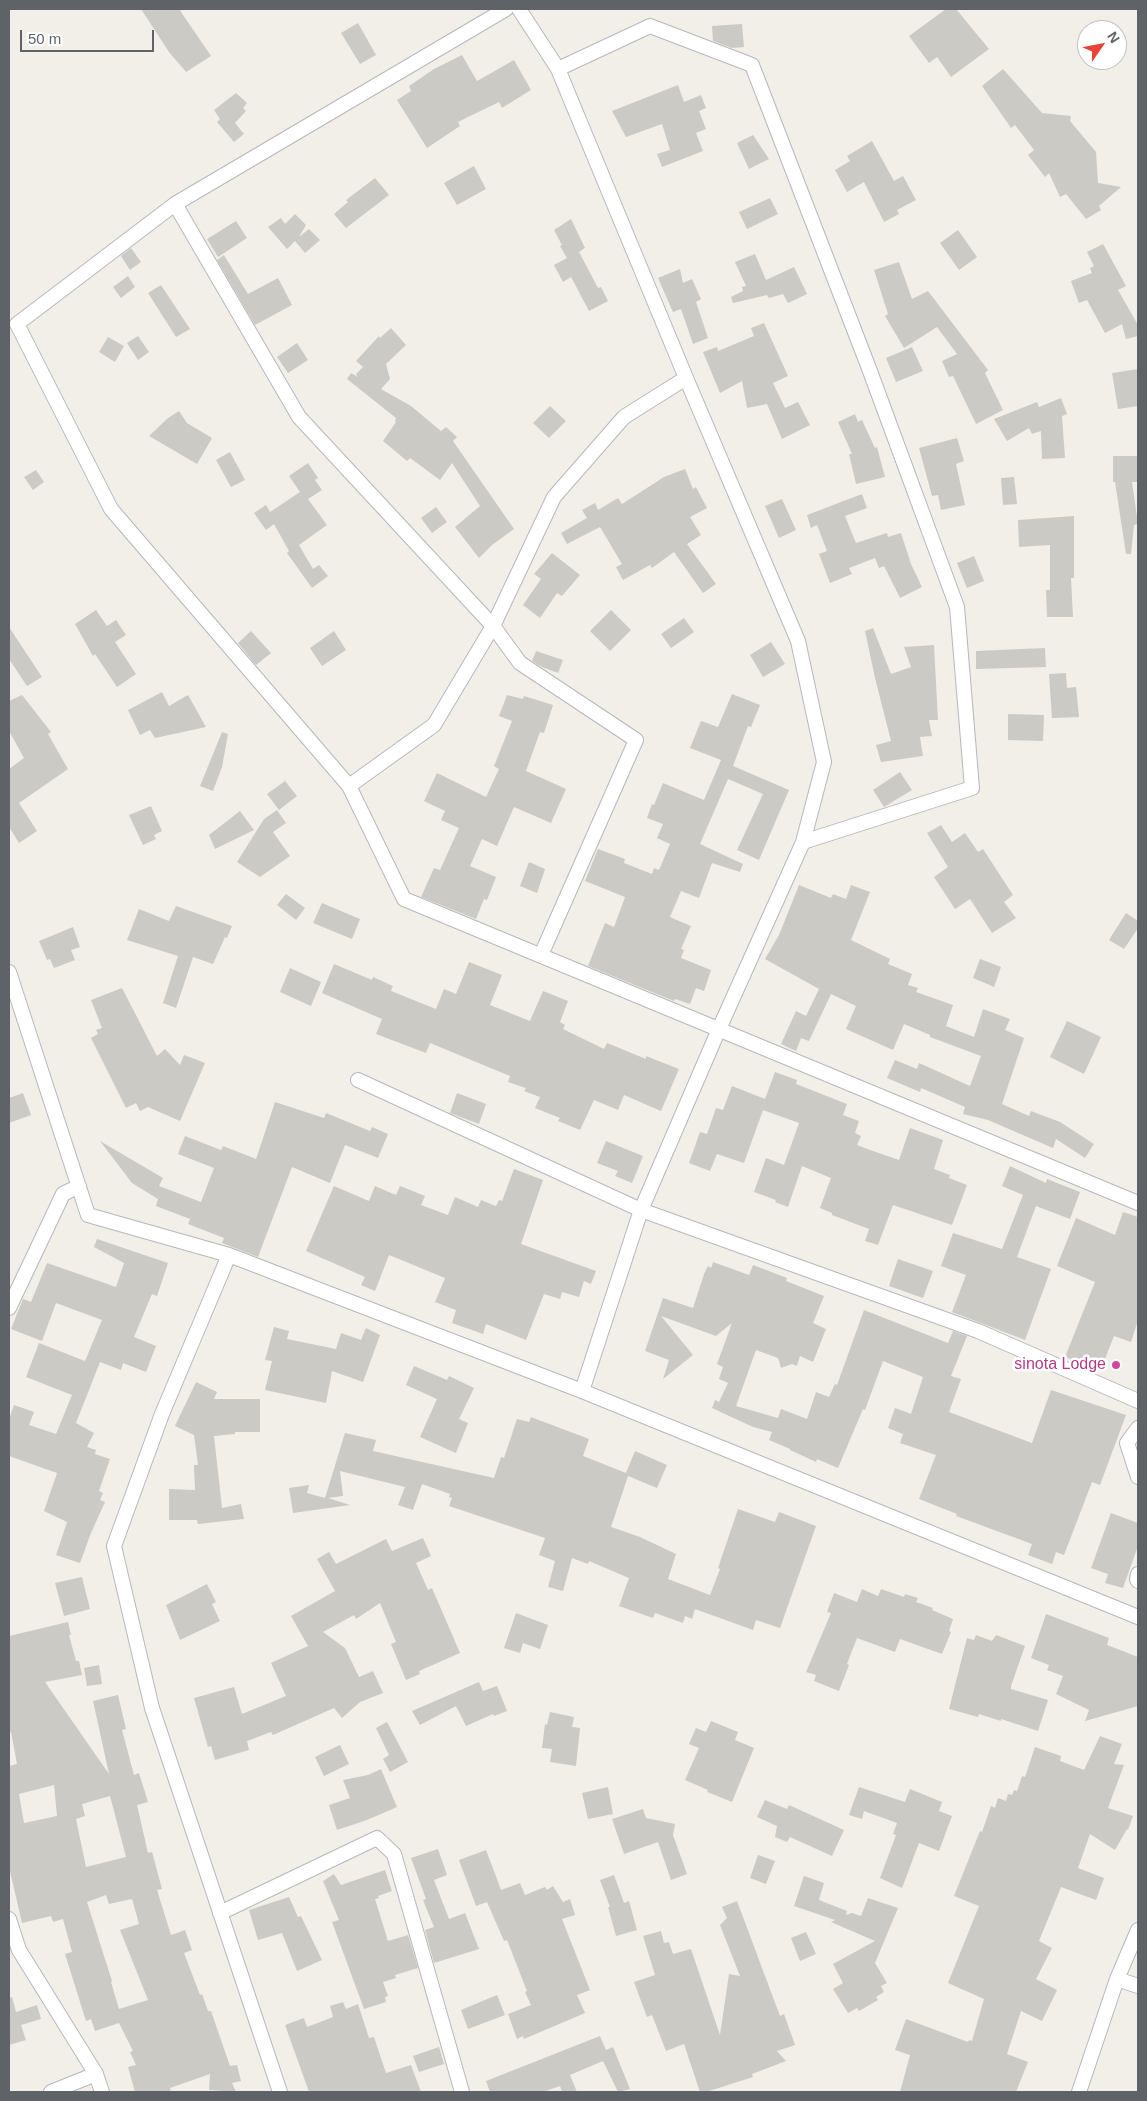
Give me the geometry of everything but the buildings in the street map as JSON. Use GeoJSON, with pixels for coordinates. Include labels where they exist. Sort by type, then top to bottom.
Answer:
{"type":"FeatureCollection","features":[{"type":"Feature","properties":{"kind":"street"},"geometry":{"type":"LineString","coordinates":[[506,9],[175,204],[17,324],[111,509],[349,786],[404,898],[1138,1203]]}},
{"type":"Feature","properties":{"kind":"street"},"geometry":{"type":"LineString","coordinates":[[519,9],[558,69],[686,378],[798,641],[824,762],[804,842],[719,1029],[641,1210],[582,1391]]}},
{"type":"Feature","properties":{"kind":"street"},"geometry":{"type":"LineString","coordinates":[[558,69],[650,26],[752,65],[870,370],[957,607],[972,788],[804,842]]}},
{"type":"Feature","properties":{"kind":"street"},"geometry":{"type":"LineString","coordinates":[[175,204],[298,417],[493,626],[520,663],[636,740],[541,955]]}},
{"type":"Feature","properties":{"kind":"street"},"geometry":{"type":"LineString","coordinates":[[349,786],[434,725],[493,626],[554,496],[624,417],[686,378]]}},
{"type":"Feature","properties":{"kind":"street"},"geometry":{"type":"LineString","coordinates":[[9,972],[88,1215],[229,1255],[582,1391],[1138,1617]]}},
{"type":"Feature","properties":{"kind":"street"},"geometry":{"type":"LineString","coordinates":[[358,1080],[641,1210],[978,1331],[1138,1401]]}},
{"type":"Feature","properties":{"kind":"street"},"geometry":{"type":"LineString","coordinates":[[9,1308],[63,1194],[79,1186]]}},
{"type":"Feature","properties":{"kind":"street"},"geometry":{"type":"LineString","coordinates":[[229,1255],[162,1414],[114,1546],[152,1708],[280,2092]]}},
{"type":"Feature","properties":{"kind":"street"},"geometry":{"type":"LineString","coordinates":[[1138,1428],[1127,1443],[1138,1477]]}},
{"type":"Feature","properties":{"kind":"street"},"geometry":{"type":"LineString","coordinates":[[1138,1574],[1136,1579],[1138,1582]]}},
{"type":"Feature","properties":{"kind":"street"},"geometry":{"type":"LineString","coordinates":[[220,1913],[377,1838],[394,1854],[462,2092]]}},
{"type":"Feature","properties":{"kind":"street"},"geometry":{"type":"LineString","coordinates":[[9,1919],[19,1950],[96,2074],[102,2092]]}},
{"type":"Feature","properties":{"kind":"street"},"geometry":{"type":"LineString","coordinates":[[1079,2092],[1117,1979],[1138,1930]]}},
{"type":"Feature","properties":{"kind":"street"},"geometry":{"type":"LineString","coordinates":[[1117,1979],[1138,1986]]}},
{"type":"Feature","properties":{"kind":"street"},"geometry":{"type":"LineString","coordinates":[[51,2092],[96,2074]]}},
{"type":"Feature","properties":{"kind":"place","name":"sinota Lodge"},"geometry":{"type":"Point","coordinates":[1116,1365]}}]}
